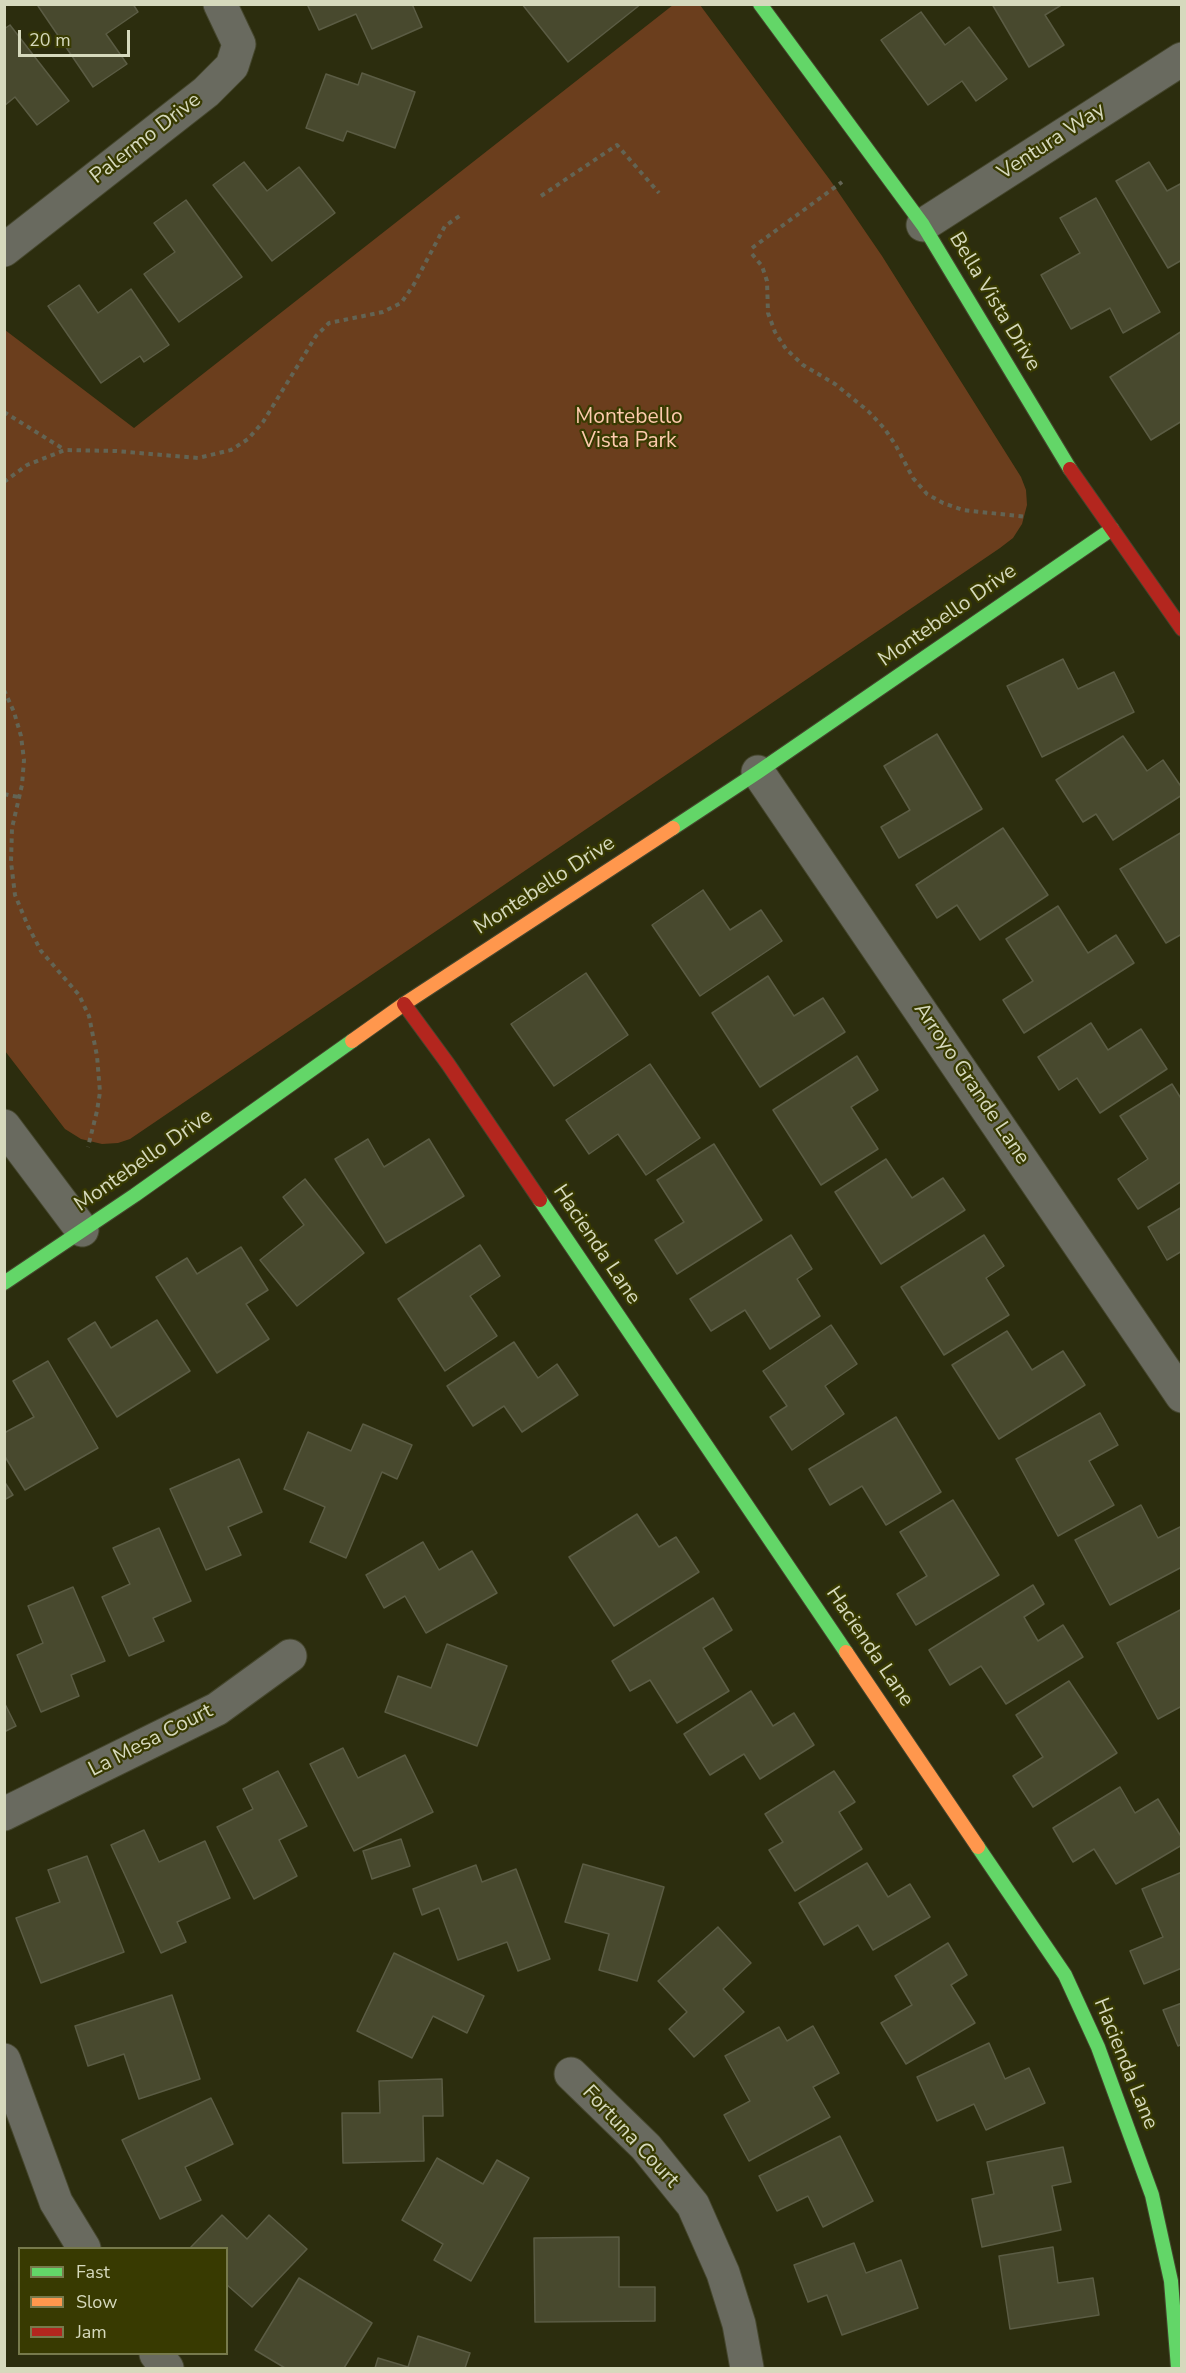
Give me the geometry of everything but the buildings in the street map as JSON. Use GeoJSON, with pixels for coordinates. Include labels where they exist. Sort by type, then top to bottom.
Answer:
{"type":"FeatureCollection","features":[{"type":"Feature","properties":{"kind":"street","name":"Palermo Drive"},"geometry":{"type":"LineString","coordinates":[[4,250],[206,92],[232,66],[239,44],[220,4]]}},
{"type":"Feature","properties":{"kind":"street","name":"Bella Vista Drive"},"geometry":{"type":"LineString","coordinates":[[760,4],[923,225],[1078,482],[1182,629]]}},
{"type":"Feature","properties":{"kind":"street","name":"Ventura Way"},"geometry":{"type":"LineString","coordinates":[[923,225],[1182,59]]}},
{"type":"Feature","properties":{"kind":"street","name":"Montebello Drive"},"geometry":{"type":"LineString","coordinates":[[4,1283],[135,1195],[404,1004],[758,772],[1112,529]]}},
{"type":"Feature","properties":{"kind":"street","name":"Arroyo Grande Lane"},"geometry":{"type":"LineString","coordinates":[[758,772],[1182,1396]]}},
{"type":"Feature","properties":{"kind":"street","name":"Hacienda Lane"},"geometry":{"type":"LineString","coordinates":[[404,1004],[455,1074],[1065,1975],[1098,2047],[1152,2196],[1171,2281],[1178,2368]]}},
{"type":"Feature","properties":{"kind":"street"},"geometry":{"type":"LineString","coordinates":[[4,1126],[82,1230]]}},
{"type":"Feature","properties":{"kind":"street","name":"La Mesa Court"},"geometry":{"type":"LineString","coordinates":[[4,1814],[217,1709],[290,1656]]}},
{"type":"Feature","properties":{"kind":"street"},"geometry":{"type":"LineString","coordinates":[[4,2060],[56,2202],[83,2247]]}},
{"type":"Feature","properties":{"kind":"street","name":"Fortuna Court"},"geometry":{"type":"LineString","coordinates":[[571,2074],[646,2147],[693,2205],[723,2273],[739,2324],[747,2368]]}},
{"type":"Feature","properties":{"kind":"street"},"geometry":{"type":"LineString","coordinates":[[157,2355],[167,2368]]}},
{"type":"Feature","properties":{"kind":"path"},"geometry":{"type":"LineString","coordinates":[[541,196],[617,145],[659,193]]}},
{"type":"Feature","properties":{"kind":"path"},"geometry":{"type":"LineString","coordinates":[[752,248],[842,182]]}},
{"type":"Feature","properties":{"kind":"path"},"geometry":{"type":"LineString","coordinates":[[4,482],[27,465],[65,450],[116,451],[198,458],[231,450],[248,439],[263,422],[316,336],[329,323],[383,312],[401,303],[413,286],[445,226],[461,215]]}},
{"type":"Feature","properties":{"kind":"path"},"geometry":{"type":"LineString","coordinates":[[752,255],[762,266],[767,281],[768,313],[775,332],[786,349],[803,365],[844,391],[868,411],[884,428],[913,478],[927,494],[963,510],[1027,517]]}},
{"type":"Feature","properties":{"kind":"path"},"geometry":{"type":"LineString","coordinates":[[4,412],[65,450]]}},
{"type":"Feature","properties":{"kind":"path"},"geometry":{"type":"LineString","coordinates":[[4,690],[21,735],[24,760],[22,785],[12,828],[11,862],[15,895],[42,951],[79,995],[91,1026],[97,1056],[100,1092],[88,1147]]}},
{"type":"Feature","properties":{"kind":"path"},"geometry":{"type":"LineString","coordinates":[[4,794],[18,797]]}},
{"type":"Feature","properties":{"kind":"green space","name":"Montebello Vista Park"},"geometry":{"type":"Polygon","coordinates":[[[673,5],[700,5],[830,180],[882,256],[1021,477],[1026,490],[1027,505],[1022,524],[1013,538],[1000,548],[130,1139],[118,1143],[102,1144],[81,1139],[65,1129],[5,1051],[5,330],[134,428],[673,5]]]}},
{"type":"Feature","properties":{"kind":"traffic: fast"},"geometry":{"type":"LineString","coordinates":[[760,4],[923,225],[1070,469]]}},
{"type":"Feature","properties":{"kind":"traffic: fast"},"geometry":{"type":"LineString","coordinates":[[673,828],[1112,529]]}},
{"type":"Feature","properties":{"kind":"traffic: fast"},"geometry":{"type":"LineString","coordinates":[[4,1283],[135,1195],[352,1041]]}},
{"type":"Feature","properties":{"kind":"traffic: fast"},"geometry":{"type":"LineString","coordinates":[[540,1200],[846,1652]]}},
{"type":"Feature","properties":{"kind":"traffic: fast"},"geometry":{"type":"LineString","coordinates":[[978,1847],[1065,1975],[1098,2047],[1152,2195],[1171,2281],[1178,2368]]}},
{"type":"Feature","properties":{"kind":"traffic: slow"},"geometry":{"type":"LineString","coordinates":[[352,1041],[404,1004],[673,828]]}},
{"type":"Feature","properties":{"kind":"traffic: slow"},"geometry":{"type":"LineString","coordinates":[[846,1652],[978,1847]]}},
{"type":"Feature","properties":{"kind":"traffic: jam"},"geometry":{"type":"LineString","coordinates":[[1070,469],[1182,629]]}},
{"type":"Feature","properties":{"kind":"traffic: jam"},"geometry":{"type":"LineString","coordinates":[[404,1004],[448,1064],[540,1200]]}}]}
